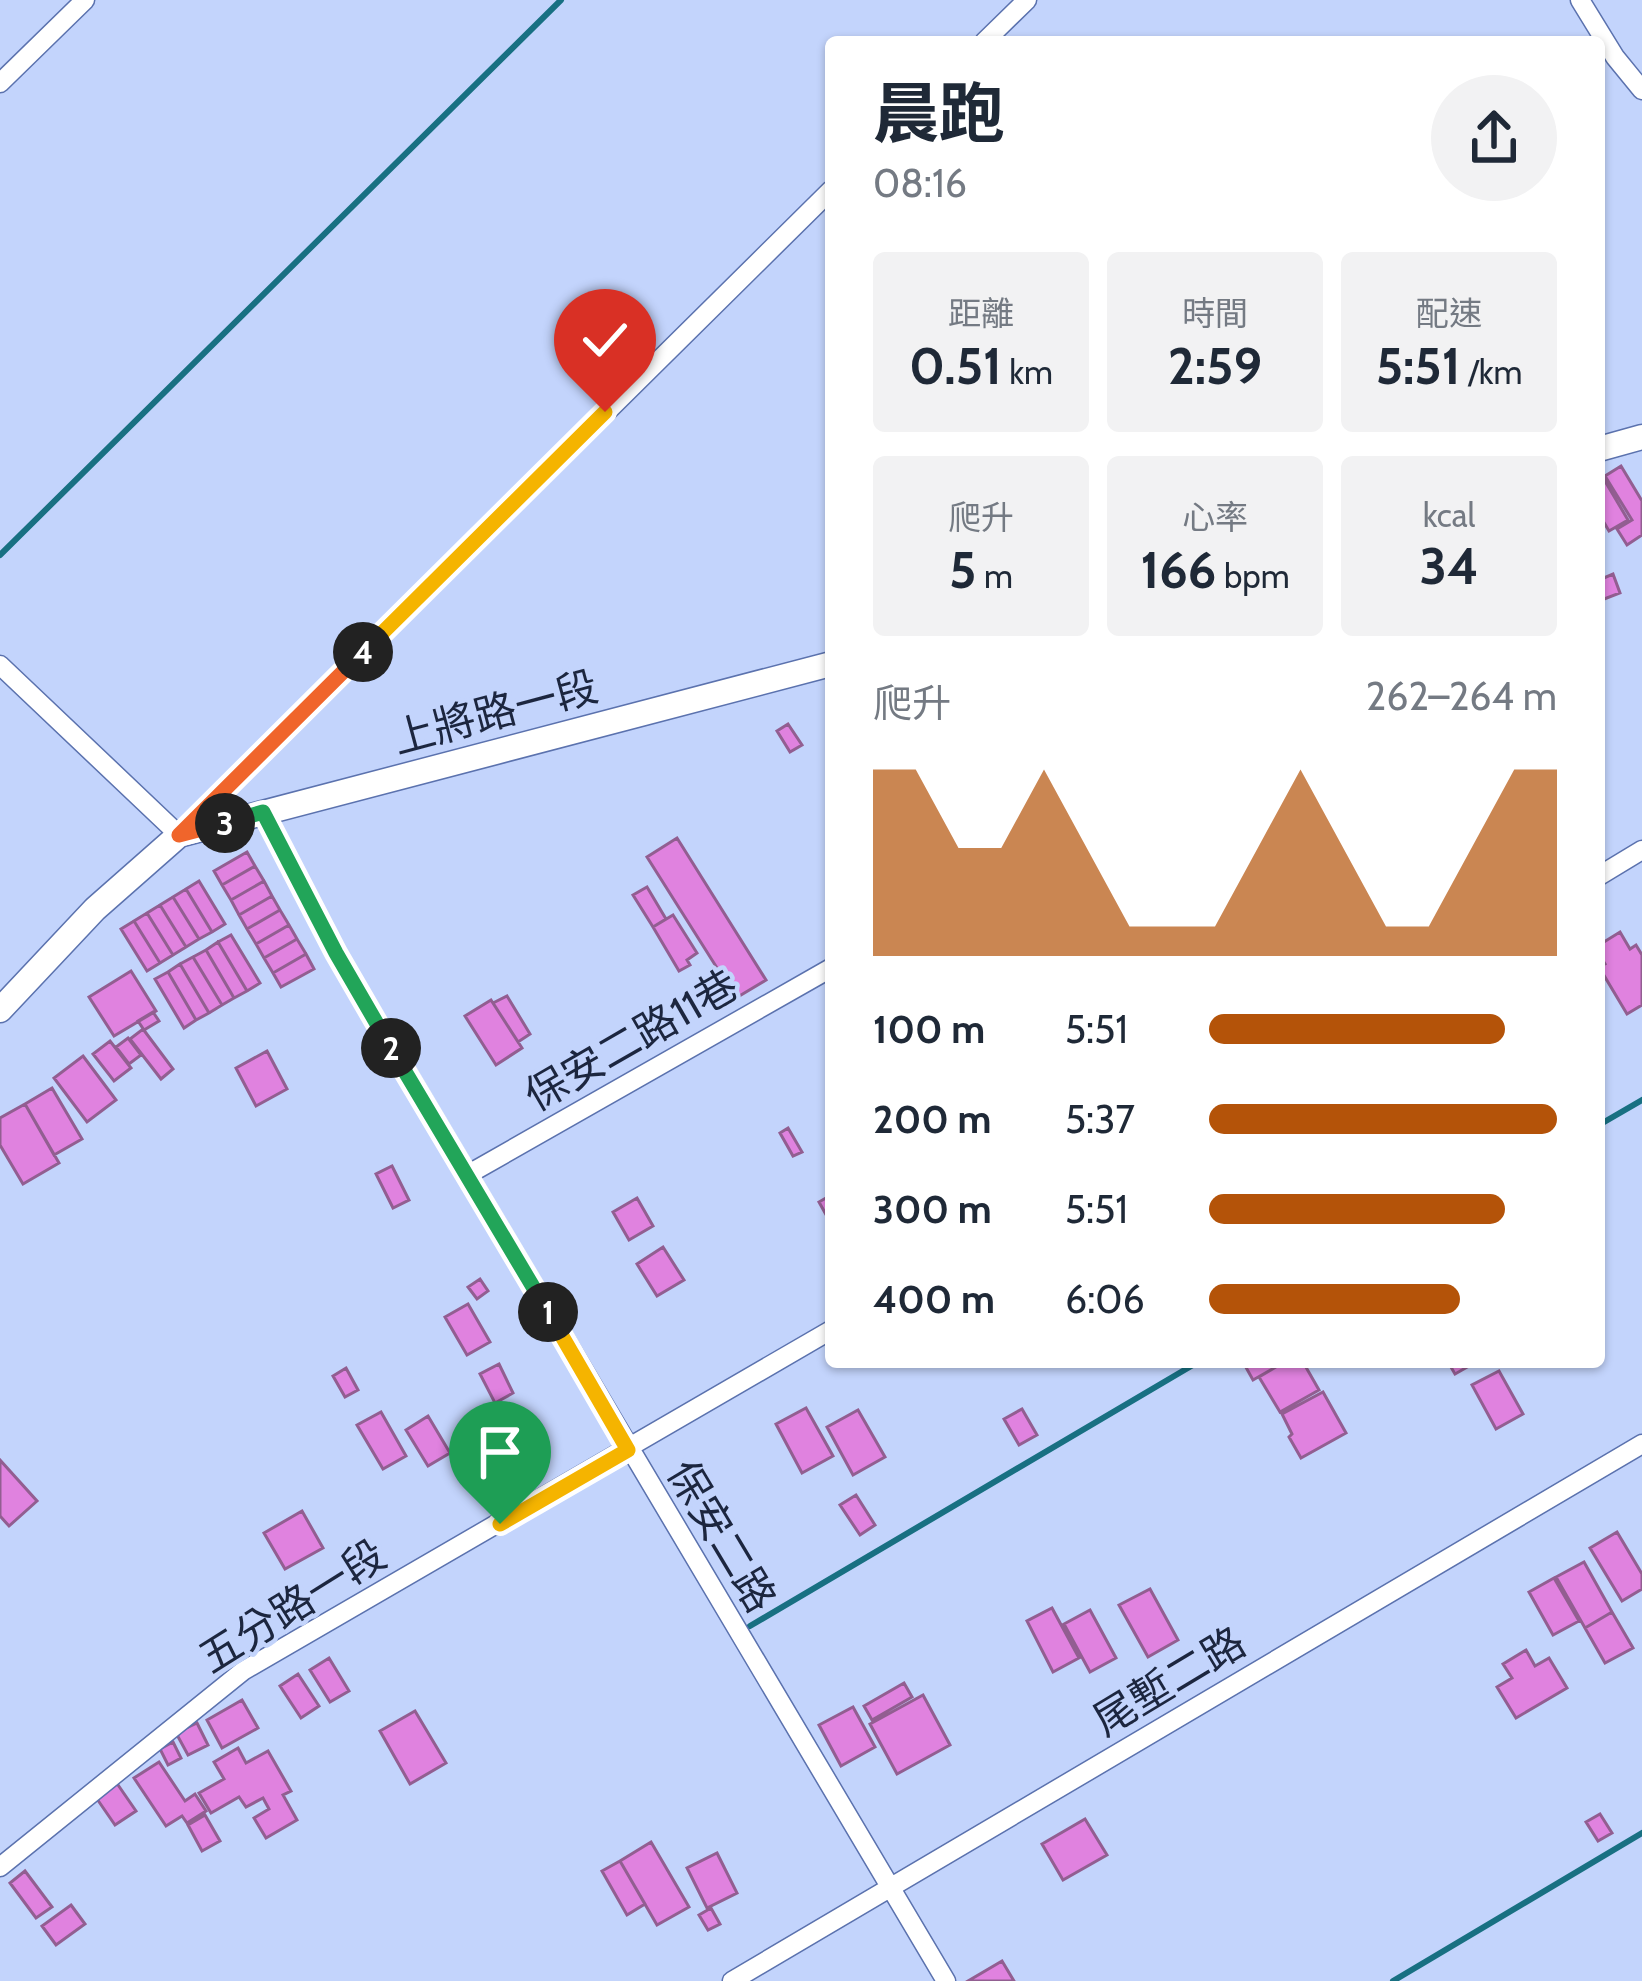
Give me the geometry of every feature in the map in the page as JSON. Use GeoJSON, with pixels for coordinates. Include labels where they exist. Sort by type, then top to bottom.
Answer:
{"type":"FeatureCollection","features":[{"type":"Feature","properties":{"kind":"main road"},"geometry":{"type":"LineString","coordinates":[[1605,447],[1642,437]]}},
{"type":"Feature","properties":{"kind":"main road","name":"上將路一段"},"geometry":{"type":"LineString","coordinates":[[179,835],[825,666]]}},
{"type":"Feature","properties":{"kind":"main road"},"geometry":{"type":"LineString","coordinates":[[0,1010],[95,909],[179,835]]}},
{"type":"Feature","properties":{"kind":"street"},"geometry":{"type":"LineString","coordinates":[[0,83],[85,0]]}},
{"type":"Feature","properties":{"kind":"street"},"geometry":{"type":"LineString","coordinates":[[990,36],[1028,0]]}},
{"type":"Feature","properties":{"kind":"street"},"geometry":{"type":"LineString","coordinates":[[1580,0],[1602,36]]}},
{"type":"Feature","properties":{"kind":"street"},"geometry":{"type":"LineString","coordinates":[[1605,41],[1642,90]]}},
{"type":"Feature","properties":{"kind":"street"},"geometry":{"type":"LineString","coordinates":[[0,665],[179,835],[825,196]]}},
{"type":"Feature","properties":{"kind":"street","name":"保安二路"},"geometry":{"type":"LineString","coordinates":[[263,812],[336,953],[946,1981]]}},
{"type":"Feature","properties":{"kind":"street"},"geometry":{"type":"LineString","coordinates":[[1605,872],[1642,850]]}},
{"type":"Feature","properties":{"kind":"street","name":"保安二路11巷"},"geometry":{"type":"LineString","coordinates":[[467,1175],[825,971]]}},
{"type":"Feature","properties":{"kind":"street","name":"五分路一段"},"geometry":{"type":"LineString","coordinates":[[0,1868],[243,1671],[825,1334]]}},
{"type":"Feature","properties":{"kind":"street","name":"尾塹二路"},"geometry":{"type":"LineString","coordinates":[[732,1981],[1642,1444]]}},
{"type":"Feature","properties":{"kind":"building"},"geometry":{"type":"Polygon","coordinates":[[[1621,466],[1642,501],[1642,535],[1627,545],[1617,529],[1632,520],[1605,476],[1621,466]]]}},
{"type":"Feature","properties":{"kind":"building"},"geometry":{"type":"Polygon","coordinates":[[[1605,481],[1628,520],[1609,531],[1605,524],[1605,481]]]}},
{"type":"Feature","properties":{"kind":"building"},"geometry":{"type":"Polygon","coordinates":[[[1613,574],[1620,593],[1605,599],[1605,577],[1613,574]]]}},
{"type":"Feature","properties":{"kind":"building"},"geometry":{"type":"Polygon","coordinates":[[[788,724],[802,745],[790,752],[777,731],[788,724]]]}},
{"type":"Feature","properties":{"kind":"building"},"geometry":{"type":"Polygon","coordinates":[[[677,838],[766,980],[736,998],[647,857],[677,838]]]}},
{"type":"Feature","properties":{"kind":"building"},"geometry":{"type":"Polygon","coordinates":[[[247,852],[255,866],[222,885],[214,871],[247,852]]]}},
{"type":"Feature","properties":{"kind":"building"},"geometry":{"type":"Polygon","coordinates":[[[255,866],[264,881],[231,900],[222,885],[255,866]]]}},
{"type":"Feature","properties":{"kind":"building"},"geometry":{"type":"Polygon","coordinates":[[[199,881],[225,924],[212,932],[186,889],[199,881]]]}},
{"type":"Feature","properties":{"kind":"building"},"geometry":{"type":"Polygon","coordinates":[[[264,881],[272,896],[239,915],[231,900],[264,881]]]}},
{"type":"Feature","properties":{"kind":"building"},"geometry":{"type":"Polygon","coordinates":[[[647,887],[666,919],[653,927],[633,895],[647,887]]]}},
{"type":"Feature","properties":{"kind":"building"},"geometry":{"type":"Polygon","coordinates":[[[186,889],[212,932],[199,939],[173,897],[186,889]]]}},
{"type":"Feature","properties":{"kind":"building"},"geometry":{"type":"Polygon","coordinates":[[[272,896],[280,910],[247,929],[239,915],[272,896]]]}},
{"type":"Feature","properties":{"kind":"building"},"geometry":{"type":"Polygon","coordinates":[[[173,897],[199,939],[186,947],[160,905],[173,897]]]}},
{"type":"Feature","properties":{"kind":"building"},"geometry":{"type":"Polygon","coordinates":[[[160,905],[186,947],[173,955],[147,913],[160,905]]]}},
{"type":"Feature","properties":{"kind":"building"},"geometry":{"type":"Polygon","coordinates":[[[280,910],[289,925],[256,944],[247,929],[280,910]]]}},
{"type":"Feature","properties":{"kind":"building"},"geometry":{"type":"Polygon","coordinates":[[[147,913],[173,955],[160,963],[134,921],[147,913]]]}},
{"type":"Feature","properties":{"kind":"building"},"geometry":{"type":"Polygon","coordinates":[[[673,915],[697,953],[679,971],[653,927],[673,915]]]}},
{"type":"Feature","properties":{"kind":"building"},"geometry":{"type":"Polygon","coordinates":[[[134,921],[160,963],[147,971],[121,929],[134,921]]]}},
{"type":"Feature","properties":{"kind":"building"},"geometry":{"type":"Polygon","coordinates":[[[289,925],[297,939],[264,958],[256,944],[289,925]]]}},
{"type":"Feature","properties":{"kind":"building"},"geometry":{"type":"Polygon","coordinates":[[[1620,932],[1630,949],[1636,945],[1642,955],[1642,1005],[1627,1014],[1605,977],[1605,941],[1620,932]]]}},
{"type":"Feature","properties":{"kind":"building"},"geometry":{"type":"Polygon","coordinates":[[[231,935],[260,983],[247,991],[218,942],[231,935]]]}},
{"type":"Feature","properties":{"kind":"building"},"geometry":{"type":"Polygon","coordinates":[[[297,939],[306,954],[273,973],[264,958],[297,939]]]}},
{"type":"Feature","properties":{"kind":"building"},"geometry":{"type":"Polygon","coordinates":[[[218,942],[247,991],[234,998],[206,950],[218,942]]]}},
{"type":"Feature","properties":{"kind":"building"},"geometry":{"type":"Polygon","coordinates":[[[206,950],[234,998],[222,1005],[193,957],[206,950]]]}},
{"type":"Feature","properties":{"kind":"building"},"geometry":{"type":"Polygon","coordinates":[[[306,954],[314,969],[281,987],[273,973],[306,954]]]}},
{"type":"Feature","properties":{"kind":"building"},"geometry":{"type":"Polygon","coordinates":[[[193,957],[222,1005],[209,1013],[180,964],[193,957]]]}},
{"type":"Feature","properties":{"kind":"building"},"geometry":{"type":"Polygon","coordinates":[[[180,964],[209,1013],[196,1020],[168,972],[180,964]]]}},
{"type":"Feature","properties":{"kind":"building"},"geometry":{"type":"Polygon","coordinates":[[[131,971],[156,1011],[114,1036],[89,997],[131,971]]]}},
{"type":"Feature","properties":{"kind":"building"},"geometry":{"type":"Polygon","coordinates":[[[168,972],[196,1020],[184,1028],[155,979],[168,972]]]}},
{"type":"Feature","properties":{"kind":"building"},"geometry":{"type":"Polygon","coordinates":[[[507,996],[530,1034],[518,1042],[493,1003],[507,996]]]}},
{"type":"Feature","properties":{"kind":"building"},"geometry":{"type":"Polygon","coordinates":[[[491,1000],[522,1048],[496,1065],[465,1016],[491,1000]]]}},
{"type":"Feature","properties":{"kind":"building"},"geometry":{"type":"Polygon","coordinates":[[[153,1012],[159,1021],[144,1030],[138,1021],[153,1012]]]}},
{"type":"Feature","properties":{"kind":"building"},"geometry":{"type":"Polygon","coordinates":[[[143,1029],[173,1069],[161,1079],[130,1039],[143,1029]]]}},
{"type":"Feature","properties":{"kind":"building"},"geometry":{"type":"Polygon","coordinates":[[[128,1038],[141,1055],[129,1064],[116,1047],[128,1038]]]}},
{"type":"Feature","properties":{"kind":"building"},"geometry":{"type":"Polygon","coordinates":[[[110,1041],[131,1068],[114,1081],[93,1054],[110,1041]]]}},
{"type":"Feature","properties":{"kind":"building"},"geometry":{"type":"Polygon","coordinates":[[[267,1051],[287,1089],[256,1106],[236,1068],[267,1051]]]}},
{"type":"Feature","properties":{"kind":"building"},"geometry":{"type":"Polygon","coordinates":[[[83,1056],[116,1100],[87,1122],[54,1078],[83,1056]]]}},
{"type":"Feature","properties":{"kind":"building"},"geometry":{"type":"Polygon","coordinates":[[[52,1088],[82,1139],[54,1155],[25,1104],[52,1088]]]}},
{"type":"Feature","properties":{"kind":"building"},"geometry":{"type":"Polygon","coordinates":[[[25,1104],[59,1163],[23,1184],[0,1145],[0,1118],[25,1104]]]}},
{"type":"Feature","properties":{"kind":"building"},"geometry":{"type":"Polygon","coordinates":[[[788,1128],[802,1152],[793,1156],[780,1133],[788,1128]]]}},
{"type":"Feature","properties":{"kind":"building"},"geometry":{"type":"Polygon","coordinates":[[[392,1166],[409,1200],[393,1208],[376,1174],[392,1166]]]}},
{"type":"Feature","properties":{"kind":"building"},"geometry":{"type":"Polygon","coordinates":[[[637,1198],[653,1226],[629,1240],[613,1212],[637,1198]]]}},
{"type":"Feature","properties":{"kind":"building"},"geometry":{"type":"Polygon","coordinates":[[[663,1247],[684,1280],[657,1296],[637,1264],[663,1247]]]}},
{"type":"Feature","properties":{"kind":"building"},"geometry":{"type":"Polygon","coordinates":[[[480,1279],[488,1291],[477,1299],[468,1287],[480,1279]]]}},
{"type":"Feature","properties":{"kind":"building"},"geometry":{"type":"Polygon","coordinates":[[[468,1304],[490,1342],[467,1355],[445,1317],[468,1304]]]}},
{"type":"Feature","properties":{"kind":"building"},"geometry":{"type":"Polygon","coordinates":[[[499,1364],[513,1393],[495,1403],[480,1374],[499,1364]]]}},
{"type":"Feature","properties":{"kind":"building"},"geometry":{"type":"Polygon","coordinates":[[[346,1368],[358,1390],[345,1397],[333,1376],[346,1368]]]}},
{"type":"Feature","properties":{"kind":"building"},"geometry":{"type":"Polygon","coordinates":[[[1246,1368],[1274,1368],[1253,1380],[1246,1368]]]}},
{"type":"Feature","properties":{"kind":"building"},"geometry":{"type":"Polygon","coordinates":[[[1274,1368],[1306,1368],[1319,1390],[1280,1412],[1259,1377],[1274,1368]]]}},
{"type":"Feature","properties":{"kind":"building"},"geometry":{"type":"Polygon","coordinates":[[[1499,1371],[1523,1414],[1496,1429],[1472,1385],[1499,1371]]]}},
{"type":"Feature","properties":{"kind":"building"},"geometry":{"type":"Polygon","coordinates":[[[1323,1392],[1346,1433],[1301,1458],[1282,1414],[1323,1392]]]}},
{"type":"Feature","properties":{"kind":"building"},"geometry":{"type":"Polygon","coordinates":[[[806,1408],[833,1456],[802,1473],[776,1424],[806,1408]]]}},
{"type":"Feature","properties":{"kind":"building"},"geometry":{"type":"Polygon","coordinates":[[[1022,1409],[1037,1435],[1019,1445],[1004,1419],[1022,1409]]]}},
{"type":"Feature","properties":{"kind":"building"},"geometry":{"type":"Polygon","coordinates":[[[858,1410],[885,1457],[853,1475],[827,1427],[858,1410]]]}},
{"type":"Feature","properties":{"kind":"building"},"geometry":{"type":"Polygon","coordinates":[[[381,1412],[406,1456],[383,1469],[357,1425],[381,1412]]]}},
{"type":"Feature","properties":{"kind":"building"},"geometry":{"type":"Polygon","coordinates":[[[428,1416],[450,1453],[428,1466],[406,1430],[428,1416]]]}},
{"type":"Feature","properties":{"kind":"building"},"geometry":{"type":"Polygon","coordinates":[[[0,1460],[37,1501],[9,1526],[0,1516],[0,1460]]]}},
{"type":"Feature","properties":{"kind":"building"},"geometry":{"type":"Polygon","coordinates":[[[856,1495],[875,1525],[860,1535],[840,1505],[856,1495]]]}},
{"type":"Feature","properties":{"kind":"building"},"geometry":{"type":"Polygon","coordinates":[[[302,1511],[323,1548],[285,1569],[264,1533],[302,1511]]]}},
{"type":"Feature","properties":{"kind":"building"},"geometry":{"type":"Polygon","coordinates":[[[1617,1532],[1642,1574],[1642,1589],[1622,1601],[1590,1548],[1617,1532]]]}},
{"type":"Feature","properties":{"kind":"building"},"geometry":{"type":"Polygon","coordinates":[[[1584,1562],[1612,1612],[1585,1628],[1556,1577],[1584,1562]]]}},
{"type":"Feature","properties":{"kind":"building"},"geometry":{"type":"Polygon","coordinates":[[[1554,1578],[1579,1621],[1553,1635],[1529,1592],[1554,1578]]]}},
{"type":"Feature","properties":{"kind":"building"},"geometry":{"type":"Polygon","coordinates":[[[1150,1589],[1178,1640],[1148,1657],[1119,1605],[1150,1589]]]}},
{"type":"Feature","properties":{"kind":"building"},"geometry":{"type":"Polygon","coordinates":[[[1052,1608],[1079,1658],[1053,1672],[1027,1621],[1052,1608]]]}},
{"type":"Feature","properties":{"kind":"building"},"geometry":{"type":"Polygon","coordinates":[[[1090,1610],[1116,1658],[1090,1672],[1064,1624],[1090,1610]]]}},
{"type":"Feature","properties":{"kind":"building"},"geometry":{"type":"Polygon","coordinates":[[[1612,1612],[1633,1648],[1605,1663],[1585,1628],[1612,1612]]]}},
{"type":"Feature","properties":{"kind":"building"},"geometry":{"type":"Polygon","coordinates":[[[1526,1650],[1535,1666],[1549,1658],[1567,1688],[1516,1718],[1497,1687],[1512,1678],[1503,1664],[1526,1650]]]}},
{"type":"Feature","properties":{"kind":"building"},"geometry":{"type":"Polygon","coordinates":[[[329,1658],[349,1691],[330,1702],[310,1670],[329,1658]]]}},
{"type":"Feature","properties":{"kind":"building"},"geometry":{"type":"Polygon","coordinates":[[[298,1674],[319,1706],[301,1718],[280,1686],[298,1674]]]}},
{"type":"Feature","properties":{"kind":"building"},"geometry":{"type":"Polygon","coordinates":[[[904,1683],[912,1697],[872,1720],[864,1706],[904,1683]]]}},
{"type":"Feature","properties":{"kind":"building"},"geometry":{"type":"Polygon","coordinates":[[[923,1695],[950,1745],[897,1774],[870,1724],[923,1695]]]}},
{"type":"Feature","properties":{"kind":"building"},"geometry":{"type":"Polygon","coordinates":[[[242,1700],[258,1728],[222,1748],[207,1720],[242,1700]]]}},
{"type":"Feature","properties":{"kind":"building"},"geometry":{"type":"Polygon","coordinates":[[[853,1707],[875,1747],[841,1766],[819,1725],[853,1707]]]}},
{"type":"Feature","properties":{"kind":"building"},"geometry":{"type":"Polygon","coordinates":[[[415,1711],[446,1763],[410,1784],[380,1731],[415,1711]]]}},
{"type":"Feature","properties":{"kind":"building"},"geometry":{"type":"Polygon","coordinates":[[[197,1723],[208,1745],[188,1755],[176,1733],[197,1723]]]}},
{"type":"Feature","properties":{"kind":"building"},"geometry":{"type":"Polygon","coordinates":[[[173,1742],[181,1758],[168,1765],[160,1749],[173,1742]]]}},
{"type":"Feature","properties":{"kind":"building"},"geometry":{"type":"Polygon","coordinates":[[[238,1748],[246,1763],[268,1751],[291,1791],[283,1795],[297,1820],[266,1838],[254,1818],[269,1809],[263,1798],[246,1807],[239,1797],[211,1813],[199,1793],[224,1779],[214,1762],[238,1748]]]}},
{"type":"Feature","properties":{"kind":"building"},"geometry":{"type":"Polygon","coordinates":[[[159,1762],[185,1801],[195,1794],[206,1811],[187,1823],[182,1816],[166,1826],[134,1778],[159,1762]]]}},
{"type":"Feature","properties":{"kind":"building"},"geometry":{"type":"Polygon","coordinates":[[[116,1782],[136,1811],[115,1825],[95,1796],[116,1782]]]}},
{"type":"Feature","properties":{"kind":"building"},"geometry":{"type":"Polygon","coordinates":[[[1600,1814],[1612,1833],[1598,1841],[1586,1822],[1600,1814]]]}},
{"type":"Feature","properties":{"kind":"building"},"geometry":{"type":"Polygon","coordinates":[[[205,1815],[220,1841],[202,1851],[188,1825],[205,1815]]]}},
{"type":"Feature","properties":{"kind":"building"},"geometry":{"type":"Polygon","coordinates":[[[1085,1819],[1107,1855],[1063,1880],[1042,1844],[1085,1819]]]}},
{"type":"Feature","properties":{"kind":"building"},"geometry":{"type":"Polygon","coordinates":[[[651,1842],[689,1907],[657,1925],[620,1861],[651,1842]]]}},
{"type":"Feature","properties":{"kind":"building"},"geometry":{"type":"Polygon","coordinates":[[[717,1853],[737,1893],[707,1908],[687,1868],[717,1853]]]}},
{"type":"Feature","properties":{"kind":"building"},"geometry":{"type":"Polygon","coordinates":[[[620,1861],[645,1904],[627,1915],[602,1871],[620,1861]]]}},
{"type":"Feature","properties":{"kind":"building"},"geometry":{"type":"Polygon","coordinates":[[[25,1871],[52,1907],[36,1918],[10,1883],[25,1871]]]}},
{"type":"Feature","properties":{"kind":"building"},"geometry":{"type":"Polygon","coordinates":[[[71,1905],[85,1924],[56,1945],[42,1926],[71,1905]]]}},
{"type":"Feature","properties":{"kind":"building"},"geometry":{"type":"Polygon","coordinates":[[[711,1908],[720,1924],[708,1930],[699,1915],[711,1908]]]}},
{"type":"Feature","properties":{"kind":"building"},"geometry":{"type":"Polygon","coordinates":[[[1002,1961],[1014,1981],[968,1981],[1002,1961]]]}},
{"type":"Feature","properties":{"kind":"waterway"},"geometry":{"type":"LineString","coordinates":[[0,555],[561,0]]}},
{"type":"Feature","properties":{"kind":"waterway"},"geometry":{"type":"LineString","coordinates":[[1605,1122],[1642,1100]]}},
{"type":"Feature","properties":{"kind":"waterway"},"geometry":{"type":"LineString","coordinates":[[750,1626],[1188,1368]]}},
{"type":"Feature","properties":{"kind":"waterway"},"geometry":{"type":"LineString","coordinates":[[1393,1981],[1642,1833]]}},
{"type":"Feature","properties":{"kind":"route"},"geometry":{"type":"LineString","coordinates":[[500,1524],[628,1450],[336,953],[263,812],[179,835],[605,412]]}}]}
